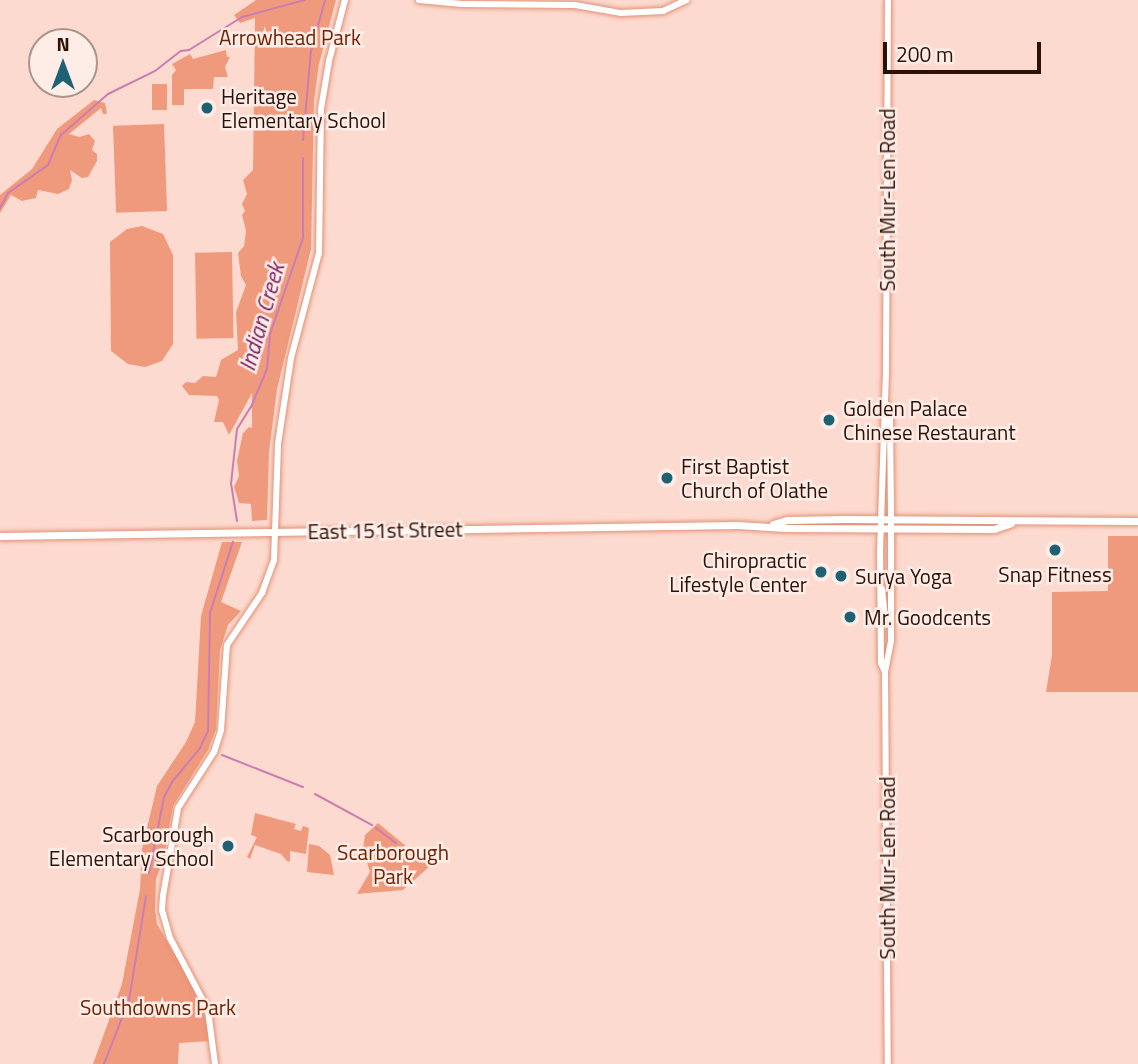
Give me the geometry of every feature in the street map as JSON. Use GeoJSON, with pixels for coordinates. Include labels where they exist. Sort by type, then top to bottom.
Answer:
{"type":"FeatureCollection","features":[{"type":"Feature","properties":{"kind":"main road"},"geometry":{"type":"LineString","coordinates":[[215,1064],[208,1010],[170,938],[162,910],[163,896],[178,808],[214,752],[221,730],[227,645],[268,581],[274,560],[278,444],[285,387],[319,253],[321,109],[329,61],[345,0]]}},
{"type":"Feature","properties":{"kind":"main road"},"geometry":{"type":"LineString","coordinates":[[419,0],[461,4],[575,5],[621,13],[663,11],[687,0]]}},
{"type":"Feature","properties":{"kind":"main road","name":"South Mur-Len Road"},"geometry":{"type":"LineString","coordinates":[[885,673],[881,663],[880,528],[886,400],[887,0]]}},
{"type":"Feature","properties":{"kind":"main road","name":"South Mur-Len Road"},"geometry":{"type":"LineString","coordinates":[[886,400],[890,419],[890,622],[885,673],[888,1064]]}},
{"type":"Feature","properties":{"kind":"main road","name":"East 151st Street"},"geometry":{"type":"LineString","coordinates":[[769,525],[787,520],[881,519],[992,519],[1011,523]]}},
{"type":"Feature","properties":{"kind":"main road"},"geometry":{"type":"LineString","coordinates":[[1011,523],[1138,521]]}},
{"type":"Feature","properties":{"kind":"main road","name":"East 151st Street"},"geometry":{"type":"LineString","coordinates":[[0,536],[769,525],[785,528],[994,529],[1011,523]]}},
{"type":"Feature","properties":{"kind":"main road"},"geometry":{"type":"LineString","coordinates":[[880,586],[885,599],[886,619],[890,622]]}},
{"type":"Feature","properties":{"kind":"green space","name":"Arrowhead Park"},"geometry":{"type":"Polygon","coordinates":[[[256,0],[336,0],[319,64],[314,101],[311,249],[277,389],[269,452],[267,520],[252,521],[251,504],[239,503],[234,487],[239,476],[237,461],[243,433],[249,427],[252,428],[252,393],[229,435],[223,422],[214,422],[219,400],[217,396],[189,395],[182,386],[186,382],[195,383],[203,376],[216,377],[221,360],[238,350],[236,312],[246,285],[241,276],[238,253],[244,246],[246,231],[242,204],[247,194],[243,180],[253,170],[255,18],[240,23],[234,15],[256,0]]]}},
{"type":"Feature","properties":{"kind":"green space"},"geometry":{"type":"Polygon","coordinates":[[[226,50],[227,57],[230,57],[225,67],[228,77],[214,77],[213,89],[184,89],[184,105],[172,105],[172,75],[176,70],[172,64],[190,54],[193,59],[226,50]]]}},
{"type":"Feature","properties":{"kind":"green space"},"geometry":{"type":"Polygon","coordinates":[[[152,84],[167,84],[167,110],[152,110],[152,84]]]}},
{"type":"Feature","properties":{"kind":"green space"},"geometry":{"type":"Polygon","coordinates":[[[94,100],[105,103],[107,114],[103,114],[101,108],[69,134],[79,137],[89,134],[95,141],[92,150],[97,154],[97,161],[88,177],[82,178],[70,170],[72,180],[69,189],[58,194],[38,190],[36,198],[22,201],[11,195],[0,213],[0,195],[32,169],[57,129],[94,100]]]}},
{"type":"Feature","properties":{"kind":"green space"},"geometry":{"type":"Polygon","coordinates":[[[164,124],[167,211],[116,213],[113,126],[164,124]]]}},
{"type":"Feature","properties":{"kind":"green space"},"geometry":{"type":"Polygon","coordinates":[[[142,226],[163,234],[173,255],[173,344],[162,361],[145,367],[128,364],[111,351],[110,242],[127,229],[142,226]]]}},
{"type":"Feature","properties":{"kind":"green space"},"geometry":{"type":"Polygon","coordinates":[[[232,252],[234,338],[197,339],[195,253],[232,252]]]}},
{"type":"Feature","properties":{"kind":"green space"},"geometry":{"type":"Polygon","coordinates":[[[1108,536],[1138,536],[1138,692],[1046,692],[1052,655],[1052,592],[1108,591],[1108,536]]]}},
{"type":"Feature","properties":{"kind":"green space","name":"Southdowns Park"},"geometry":{"type":"Polygon","coordinates":[[[222,542],[242,542],[221,602],[241,611],[228,625],[220,650],[216,729],[208,750],[173,806],[163,861],[156,879],[155,909],[157,924],[199,996],[211,1041],[179,1043],[178,1064],[93,1064],[122,984],[140,889],[142,849],[157,786],[186,742],[195,722],[201,616],[222,542]]]}},
{"type":"Feature","properties":{"kind":"green space"},"geometry":{"type":"Polygon","coordinates":[[[255,813],[296,824],[294,829],[301,831],[303,826],[309,828],[306,854],[290,851],[290,862],[281,854],[255,845],[250,859],[247,857],[257,837],[251,835],[255,813]]]}},
{"type":"Feature","properties":{"kind":"green space","name":"Scarborough Park"},"geometry":{"type":"Polygon","coordinates":[[[378,823],[430,866],[403,890],[357,894],[370,872],[363,849],[365,835],[378,823]]]}},
{"type":"Feature","properties":{"kind":"green space"},"geometry":{"type":"Polygon","coordinates":[[[309,844],[319,846],[330,855],[334,875],[307,872],[309,844]]]}},
{"type":"Feature","properties":{"kind":"waterway"},"geometry":{"type":"LineString","coordinates":[[0,208],[8,193],[48,165],[61,135],[108,94],[155,71],[181,51],[189,50],[242,17],[305,0]]}},
{"type":"Feature","properties":{"kind":"waterway","name":"Indian Creek"},"geometry":{"type":"LineString","coordinates":[[303,140],[311,51],[325,0]]}},
{"type":"Feature","properties":{"kind":"waterway","name":"Indian Creek"},"geometry":{"type":"LineString","coordinates":[[237,521],[231,484],[237,429],[251,407],[267,369],[270,334],[303,238],[303,158]]}},
{"type":"Feature","properties":{"kind":"waterway","name":"Indian Creek"},"geometry":{"type":"LineString","coordinates":[[149,873],[164,797],[172,782],[200,748],[208,731],[210,613],[233,542]]}},
{"type":"Feature","properties":{"kind":"waterway"},"geometry":{"type":"LineString","coordinates":[[222,755],[303,787]]}},
{"type":"Feature","properties":{"kind":"waterway"},"geometry":{"type":"LineString","coordinates":[[315,794],[372,825]]}},
{"type":"Feature","properties":{"kind":"waterway"},"geometry":{"type":"LineString","coordinates":[[376,828],[396,843]]}},
{"type":"Feature","properties":{"kind":"waterway","name":"Indian Creek"},"geometry":{"type":"LineString","coordinates":[[104,1064],[129,1000],[146,896]]}},
{"type":"Feature","properties":{"kind":"place","name":"Heritage Elementary School"},"geometry":{"type":"Point","coordinates":[207,108]}},
{"type":"Feature","properties":{"kind":"place","name":"Golden Palace Chinese Restaurant"},"geometry":{"type":"Point","coordinates":[829,420]}},
{"type":"Feature","properties":{"kind":"place","name":"First Baptist Church of Olathe"},"geometry":{"type":"Point","coordinates":[667,478]}},
{"type":"Feature","properties":{"kind":"place","name":"Snap Fitness"},"geometry":{"type":"Point","coordinates":[1055,550]}},
{"type":"Feature","properties":{"kind":"place","name":"Chiropractic Lifestyle Center"},"geometry":{"type":"Point","coordinates":[821,572]}},
{"type":"Feature","properties":{"kind":"place","name":"Surya Yoga"},"geometry":{"type":"Point","coordinates":[841,576]}},
{"type":"Feature","properties":{"kind":"place","name":"Mr. Goodcents"},"geometry":{"type":"Point","coordinates":[850,617]}},
{"type":"Feature","properties":{"kind":"place","name":"Scarborough Elementary School"},"geometry":{"type":"Point","coordinates":[228,846]}}]}
